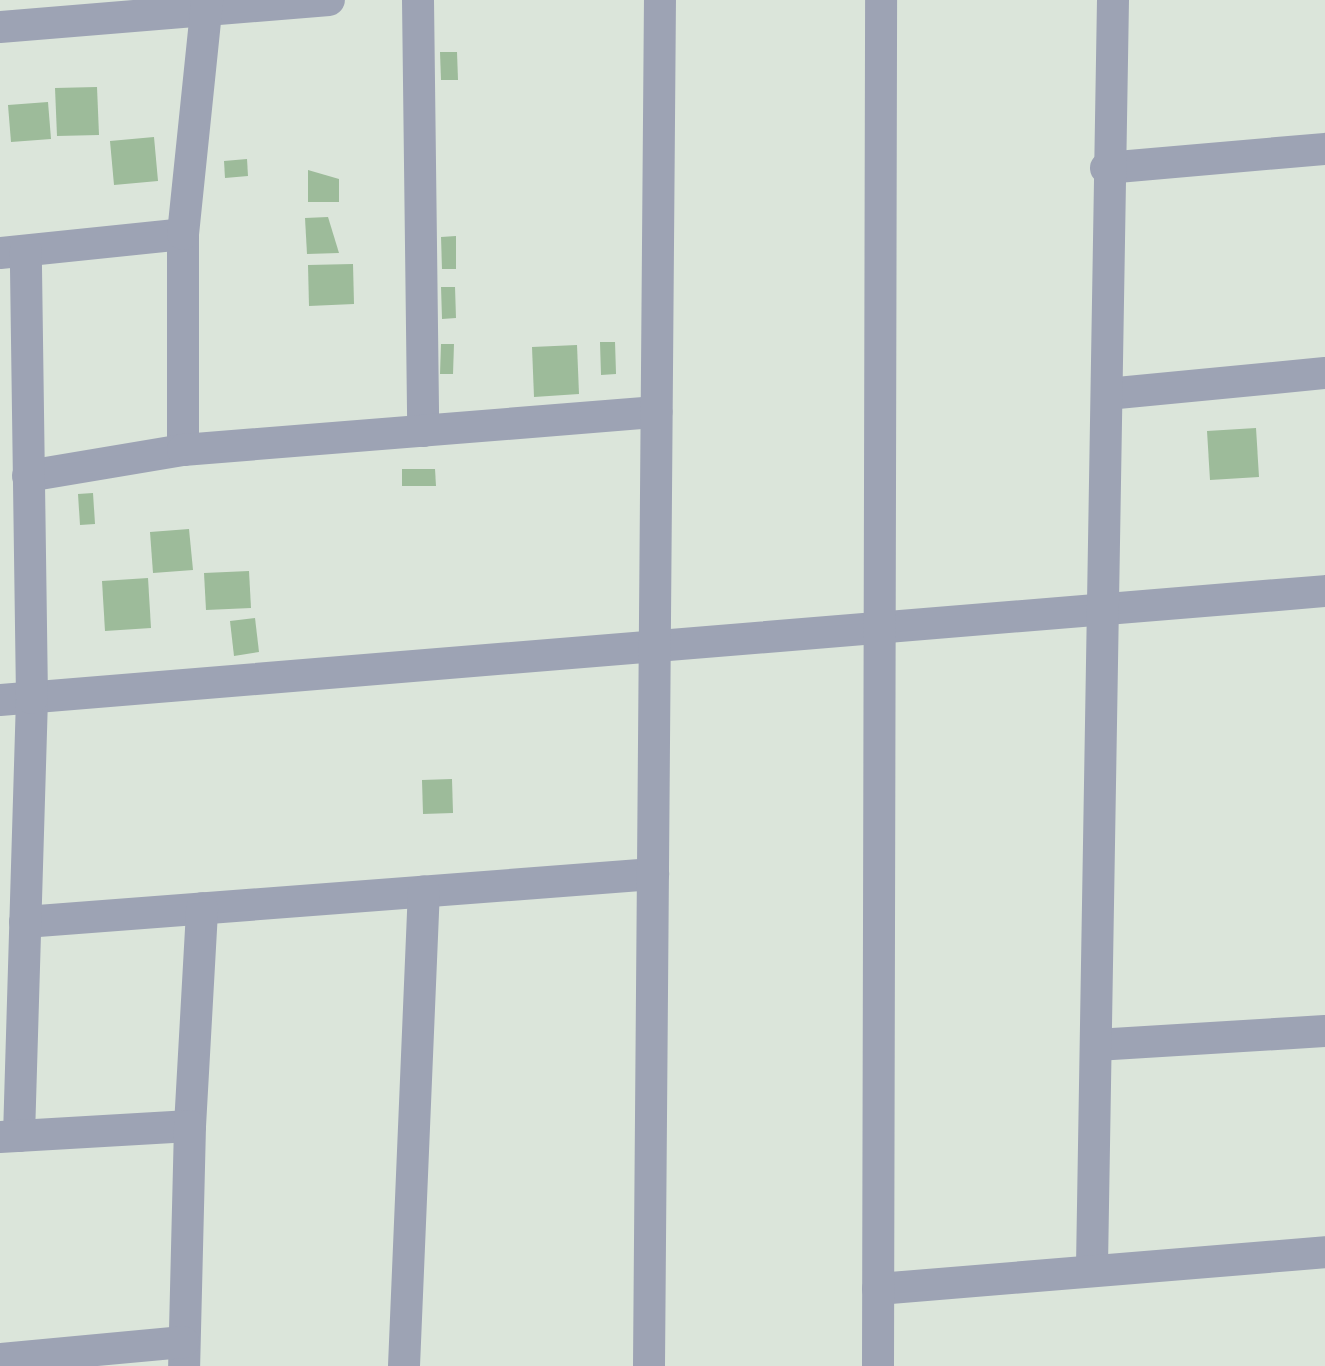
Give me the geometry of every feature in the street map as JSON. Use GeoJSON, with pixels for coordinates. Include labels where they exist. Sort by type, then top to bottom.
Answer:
{"type":"FeatureCollection","features":[{"type":"Feature","properties":{"kind":"street"},"geometry":{"type":"LineString","coordinates":[[0,27],[207,4],[330,0]]}},
{"type":"Feature","properties":{"kind":"street"},"geometry":{"type":"LineString","coordinates":[[418,0],[422,431]]}},
{"type":"Feature","properties":{"kind":"street"},"geometry":{"type":"LineString","coordinates":[[650,1366],[660,0]]}},
{"type":"Feature","properties":{"kind":"street"},"geometry":{"type":"LineString","coordinates":[[878,1366],[883,624],[881,0]]}},
{"type":"Feature","properties":{"kind":"street"},"geometry":{"type":"LineString","coordinates":[[1092,1266],[1097,605],[1107,394],[1106,168],[1113,0]]}},
{"type":"Feature","properties":{"kind":"street"},"geometry":{"type":"LineString","coordinates":[[184,450],[184,234],[207,4]]}},
{"type":"Feature","properties":{"kind":"street"},"geometry":{"type":"LineString","coordinates":[[1106,168],[1325,149]]}},
{"type":"Feature","properties":{"kind":"street"},"geometry":{"type":"LineString","coordinates":[[184,234],[13,252],[28,476],[16,699],[25,922],[10,1136],[190,1126]]}},
{"type":"Feature","properties":{"kind":"street"},"geometry":{"type":"LineString","coordinates":[[1107,394],[1325,373]]}},
{"type":"Feature","properties":{"kind":"street"},"geometry":{"type":"LineString","coordinates":[[28,476],[184,450],[656,412]]}},
{"type":"Feature","properties":{"kind":"street"},"geometry":{"type":"LineString","coordinates":[[16,699],[654,641],[1325,591]]}},
{"type":"Feature","properties":{"kind":"street"},"geometry":{"type":"LineString","coordinates":[[25,922],[652,874]]}},
{"type":"Feature","properties":{"kind":"street"},"geometry":{"type":"LineString","coordinates":[[404,1366],[424,891]]}},
{"type":"Feature","properties":{"kind":"street"},"geometry":{"type":"LineString","coordinates":[[0,1359],[183,1354],[202,908]]}},
{"type":"Feature","properties":{"kind":"street"},"geometry":{"type":"LineString","coordinates":[[1096,1045],[1325,1031]]}},
{"type":"Feature","properties":{"kind":"street"},"geometry":{"type":"LineString","coordinates":[[878,1288],[1092,1266],[1325,1252]]}},
{"type":"Feature","properties":{"kind":"building"},"geometry":{"type":"Polygon","coordinates":[[[440,52],[457,52],[458,80],[441,80],[440,52]]]}},
{"type":"Feature","properties":{"kind":"building"},"geometry":{"type":"Polygon","coordinates":[[[97,87],[99,135],[57,136],[55,88],[97,87]]]}},
{"type":"Feature","properties":{"kind":"building"},"geometry":{"type":"Polygon","coordinates":[[[48,102],[51,139],[11,142],[8,105],[48,102]]]}},
{"type":"Feature","properties":{"kind":"building"},"geometry":{"type":"Polygon","coordinates":[[[154,137],[158,181],[114,185],[110,141],[154,137]]]}},
{"type":"Feature","properties":{"kind":"building"},"geometry":{"type":"Polygon","coordinates":[[[247,159],[248,176],[225,178],[224,161],[247,159]]]}},
{"type":"Feature","properties":{"kind":"building"},"geometry":{"type":"Polygon","coordinates":[[[308,170],[339,179],[339,202],[308,202],[308,170]]]}},
{"type":"Feature","properties":{"kind":"building"},"geometry":{"type":"Polygon","coordinates":[[[328,217],[339,253],[307,254],[305,218],[328,217]]]}},
{"type":"Feature","properties":{"kind":"building"},"geometry":{"type":"Polygon","coordinates":[[[456,236],[456,269],[442,269],[441,237],[456,236]]]}},
{"type":"Feature","properties":{"kind":"building"},"geometry":{"type":"Polygon","coordinates":[[[353,264],[354,304],[309,306],[308,265],[353,264]]]}},
{"type":"Feature","properties":{"kind":"building"},"geometry":{"type":"Polygon","coordinates":[[[441,287],[455,287],[456,318],[442,319],[441,287]]]}},
{"type":"Feature","properties":{"kind":"building"},"geometry":{"type":"Polygon","coordinates":[[[600,342],[615,342],[616,374],[601,375],[600,342]]]}},
{"type":"Feature","properties":{"kind":"building"},"geometry":{"type":"Polygon","coordinates":[[[441,344],[454,344],[453,374],[440,374],[441,344]]]}},
{"type":"Feature","properties":{"kind":"building"},"geometry":{"type":"Polygon","coordinates":[[[577,345],[579,394],[534,397],[532,347],[577,345]]]}},
{"type":"Feature","properties":{"kind":"building"},"geometry":{"type":"Polygon","coordinates":[[[1256,428],[1259,477],[1210,480],[1207,431],[1256,428]]]}},
{"type":"Feature","properties":{"kind":"building"},"geometry":{"type":"Polygon","coordinates":[[[402,469],[435,469],[436,486],[402,486],[402,469]]]}},
{"type":"Feature","properties":{"kind":"building"},"geometry":{"type":"Polygon","coordinates":[[[93,493],[95,524],[80,525],[78,494],[93,493]]]}},
{"type":"Feature","properties":{"kind":"building"},"geometry":{"type":"Polygon","coordinates":[[[189,529],[193,570],[153,573],[150,532],[189,529]]]}},
{"type":"Feature","properties":{"kind":"building"},"geometry":{"type":"Polygon","coordinates":[[[249,571],[251,608],[206,610],[204,573],[249,571]]]}},
{"type":"Feature","properties":{"kind":"building"},"geometry":{"type":"Polygon","coordinates":[[[148,578],[151,628],[105,631],[102,581],[148,578]]]}},
{"type":"Feature","properties":{"kind":"building"},"geometry":{"type":"Polygon","coordinates":[[[255,618],[259,652],[234,656],[230,621],[255,618]]]}},
{"type":"Feature","properties":{"kind":"building"},"geometry":{"type":"Polygon","coordinates":[[[452,779],[453,813],[423,814],[422,780],[452,779]]]}}]}
